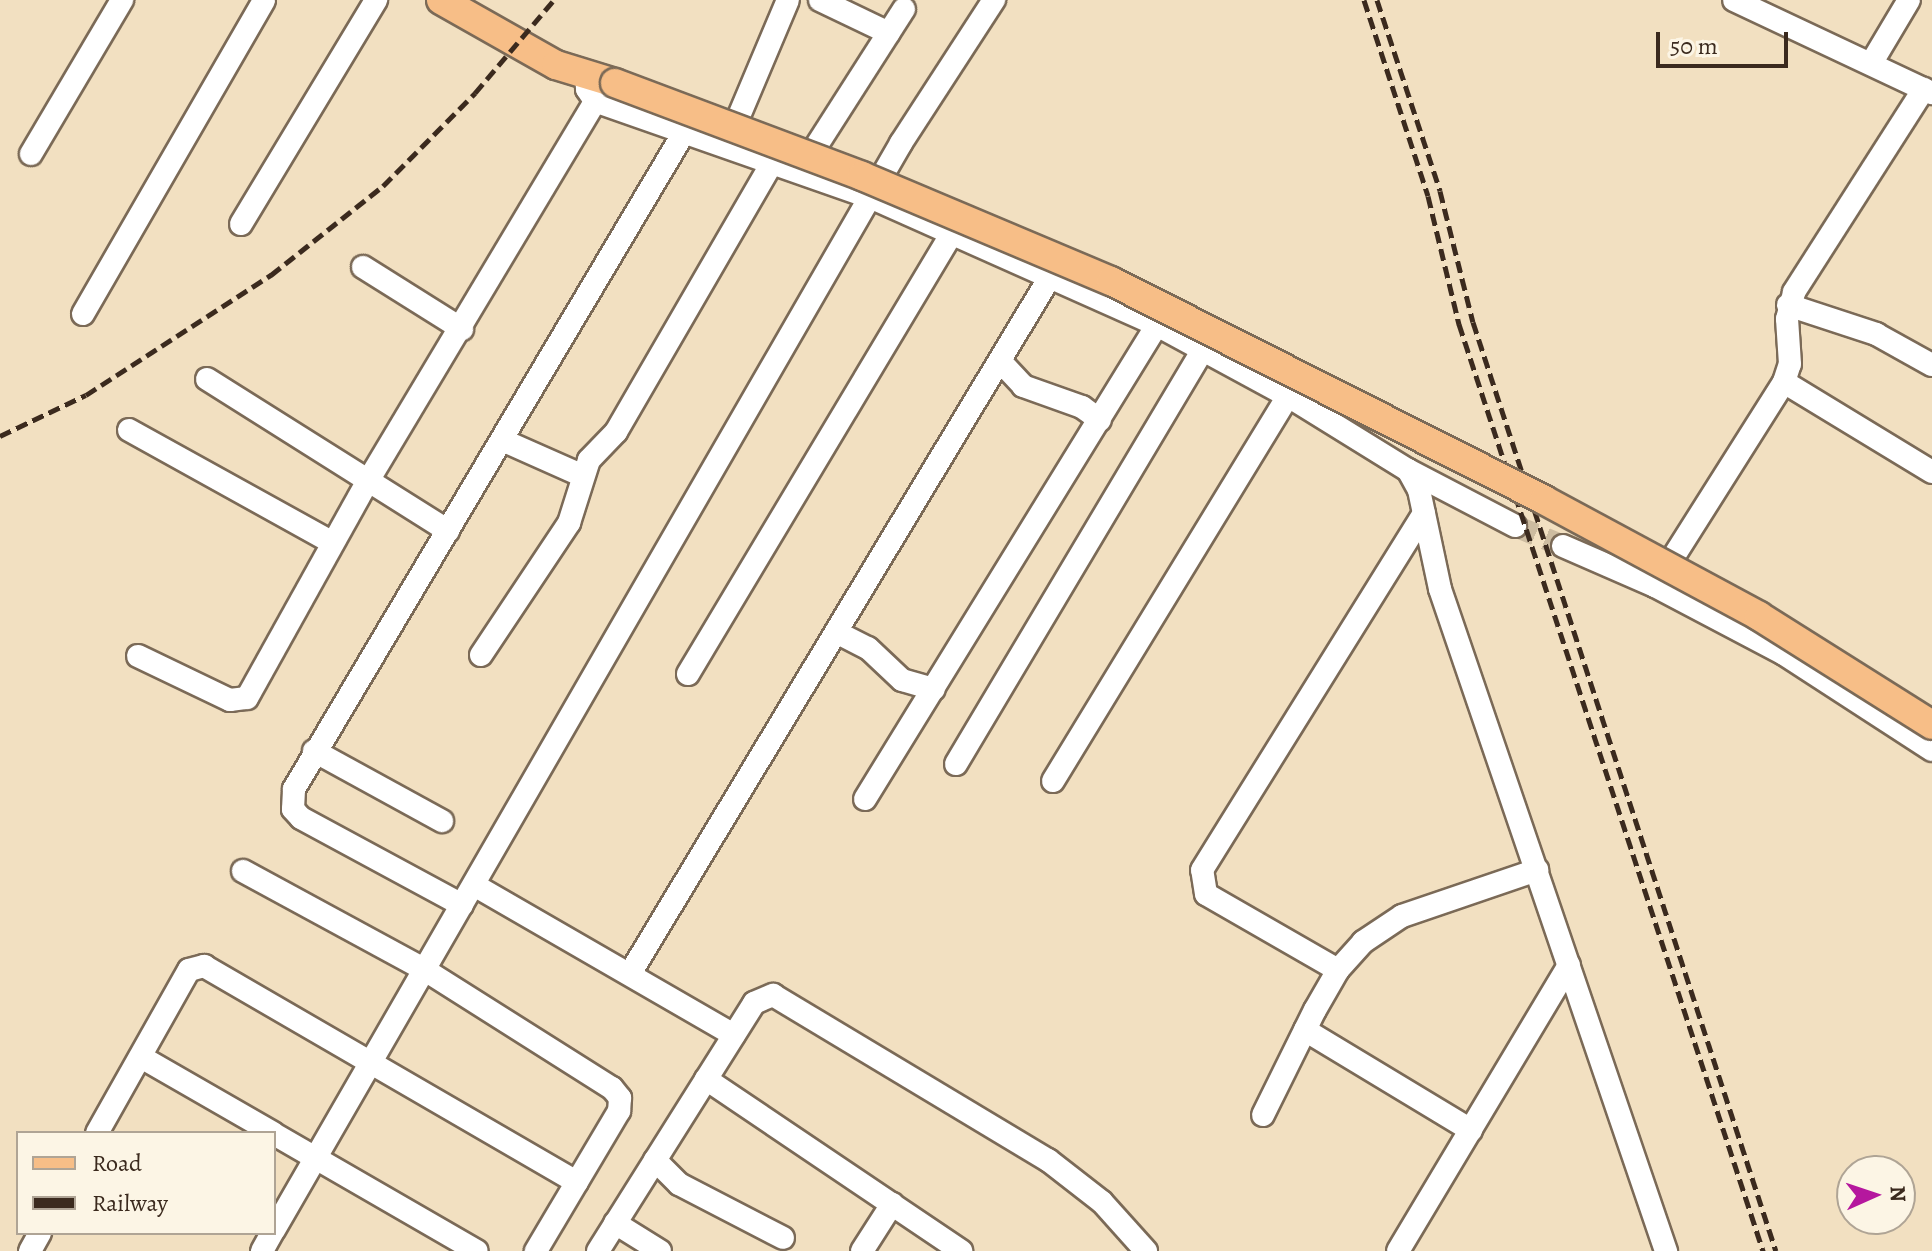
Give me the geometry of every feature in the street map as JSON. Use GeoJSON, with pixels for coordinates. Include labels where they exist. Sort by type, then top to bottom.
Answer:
{"type":"FeatureCollection","features":[{"type":"Feature","properties":{"kind":"main road"},"geometry":{"type":"LineString","coordinates":[[441,0],[599,86],[862,176],[1111,281],[1544,500],[1759,616],[1932,725]]}},
{"type":"Feature","properties":{"kind":"street"},"geometry":{"type":"LineString","coordinates":[[31,154],[122,0]]}},
{"type":"Feature","properties":{"kind":"street"},"geometry":{"type":"LineString","coordinates":[[83,314],[264,0]]}},
{"type":"Feature","properties":{"kind":"street"},"geometry":{"type":"LineString","coordinates":[[241,224],[376,0]]}},
{"type":"Feature","properties":{"kind":"street"},"geometry":{"type":"LineString","coordinates":[[727,143],[788,0]]}},
{"type":"Feature","properties":{"kind":"street"},"geometry":{"type":"LineString","coordinates":[[820,0],[889,33]]}},
{"type":"Feature","properties":{"kind":"street"},"geometry":{"type":"LineString","coordinates":[[276,1226],[872,198],[994,0]]}},
{"type":"Feature","properties":{"kind":"street"},"geometry":{"type":"LineString","coordinates":[[1655,586],[1784,382],[1792,350],[1788,305],[1928,91],[1872,62],[1734,0]]}},
{"type":"Feature","properties":{"kind":"street"},"geometry":{"type":"LineString","coordinates":[[1872,62],[1909,0]]}},
{"type":"Feature","properties":{"kind":"street"},"geometry":{"type":"LineString","coordinates":[[801,170],[904,9]]}},
{"type":"Feature","properties":{"kind":"street"},"geometry":{"type":"LineString","coordinates":[[138,656],[242,701],[368,481],[462,329],[599,86],[686,129],[774,159],[872,198],[1157,325],[1288,396],[1408,470],[1515,526]]}},
{"type":"Feature","properties":{"kind":"street"},"geometry":{"type":"LineString","coordinates":[[462,905],[293,809],[294,789],[686,129]]}},
{"type":"Feature","properties":{"kind":"street"},"geometry":{"type":"LineString","coordinates":[[481,655],[569,523],[581,475],[616,432],[774,159]]}},
{"type":"Feature","properties":{"kind":"street"},"geometry":{"type":"LineString","coordinates":[[688,674],[952,233]]}},
{"type":"Feature","properties":{"kind":"street"},"geometry":{"type":"LineString","coordinates":[[363,267],[462,329]]}},
{"type":"Feature","properties":{"kind":"street"},"geometry":{"type":"LineString","coordinates":[[631,972],[1050,277]]}},
{"type":"Feature","properties":{"kind":"street"},"geometry":{"type":"LineString","coordinates":[[1788,305],[1876,334],[1932,365]]}},
{"type":"Feature","properties":{"kind":"street"},"geometry":{"type":"LineString","coordinates":[[865,799],[1157,325]]}},
{"type":"Feature","properties":{"kind":"street"},"geometry":{"type":"LineString","coordinates":[[956,764],[1203,350]]}},
{"type":"Feature","properties":{"kind":"street"},"geometry":{"type":"LineString","coordinates":[[1000,361],[1023,386],[1082,407],[1100,420]]}},
{"type":"Feature","properties":{"kind":"street"},"geometry":{"type":"LineString","coordinates":[[207,379],[448,531]]}},
{"type":"Feature","properties":{"kind":"street"},"geometry":{"type":"LineString","coordinates":[[1784,382],[1932,472]]}},
{"type":"Feature","properties":{"kind":"street"},"geometry":{"type":"LineString","coordinates":[[1053,781],[1288,396]]}},
{"type":"Feature","properties":{"kind":"street"},"geometry":{"type":"LineString","coordinates":[[129,430],[333,543]]}},
{"type":"Feature","properties":{"kind":"street"},"geometry":{"type":"LineString","coordinates":[[502,440],[581,475]]}},
{"type":"Feature","properties":{"kind":"street"},"geometry":{"type":"LineString","coordinates":[[1408,470],[1424,514],[1440,589],[1666,1251]]}},
{"type":"Feature","properties":{"kind":"street"},"geometry":{"type":"LineString","coordinates":[[1338,970],[1206,894],[1202,870],[1424,514]]}},
{"type":"Feature","properties":{"kind":"street"},"geometry":{"type":"LineString","coordinates":[[1563,546],[1655,586],[1784,654],[1932,750]]}},
{"type":"Feature","properties":{"kind":"street"},"geometry":{"type":"LineString","coordinates":[[836,632],[868,648],[902,680],[934,689]]}},
{"type":"Feature","properties":{"kind":"street"},"geometry":{"type":"LineString","coordinates":[[314,751],[442,821]]}},
{"type":"Feature","properties":{"kind":"street"},"geometry":{"type":"LineString","coordinates":[[1263,1115],[1338,970],[1363,942],[1402,916],[1537,870]]}},
{"type":"Feature","properties":{"kind":"street"},"geometry":{"type":"LineString","coordinates":[[243,871],[425,970],[620,1098],[619,1111],[536,1251]]}},
{"type":"Feature","properties":{"kind":"street"},"geometry":{"type":"LineString","coordinates":[[474,885],[631,972],[734,1035]]}},
{"type":"Feature","properties":{"kind":"street"},"geometry":{"type":"LineString","coordinates":[[1398,1251],[1569,965]]}},
{"type":"Feature","properties":{"kind":"street"},"geometry":{"type":"LineString","coordinates":[[98,1131],[189,970],[204,966],[369,1065],[577,1182]]}},
{"type":"Feature","properties":{"kind":"street"},"geometry":{"type":"LineString","coordinates":[[598,1251],[734,1035],[762,996],[783,998],[1048,1160],[1102,1202],[1146,1251]]}},
{"type":"Feature","properties":{"kind":"street"},"geometry":{"type":"LineString","coordinates":[[1305,1030],[1471,1130]]}},
{"type":"Feature","properties":{"kind":"street"},"geometry":{"type":"LineString","coordinates":[[141,1057],[270,1131]]}},
{"type":"Feature","properties":{"kind":"street"},"geometry":{"type":"LineString","coordinates":[[706,1079],[958,1250]]}},
{"type":"Feature","properties":{"kind":"street"},"geometry":{"type":"LineString","coordinates":[[276,1135],[477,1251]]}},
{"type":"Feature","properties":{"kind":"street"},"geometry":{"type":"LineString","coordinates":[[655,1160],[679,1184],[783,1238]]}},
{"type":"Feature","properties":{"kind":"street"},"geometry":{"type":"LineString","coordinates":[[862,1251],[892,1204]]}},
{"type":"Feature","properties":{"kind":"street"},"geometry":{"type":"LineString","coordinates":[[615,1223],[660,1251]]}},
{"type":"Feature","properties":{"kind":"tunnel"},"geometry":{"type":"LineString","coordinates":[[1515,526],[1563,546]]}},
{"type":"Feature","properties":{"kind":"railway"},"geometry":{"type":"LineString","coordinates":[[0,436],[86,395],[271,275],[383,186],[475,93],[554,0]]}},
{"type":"Feature","properties":{"kind":"railway"},"geometry":{"type":"LineString","coordinates":[[1364,0],[1428,196],[1459,324],[1763,1251]]}},
{"type":"Feature","properties":{"kind":"railway"},"geometry":{"type":"LineString","coordinates":[[1377,0],[1440,191],[1473,322],[1776,1251]]}}]}
